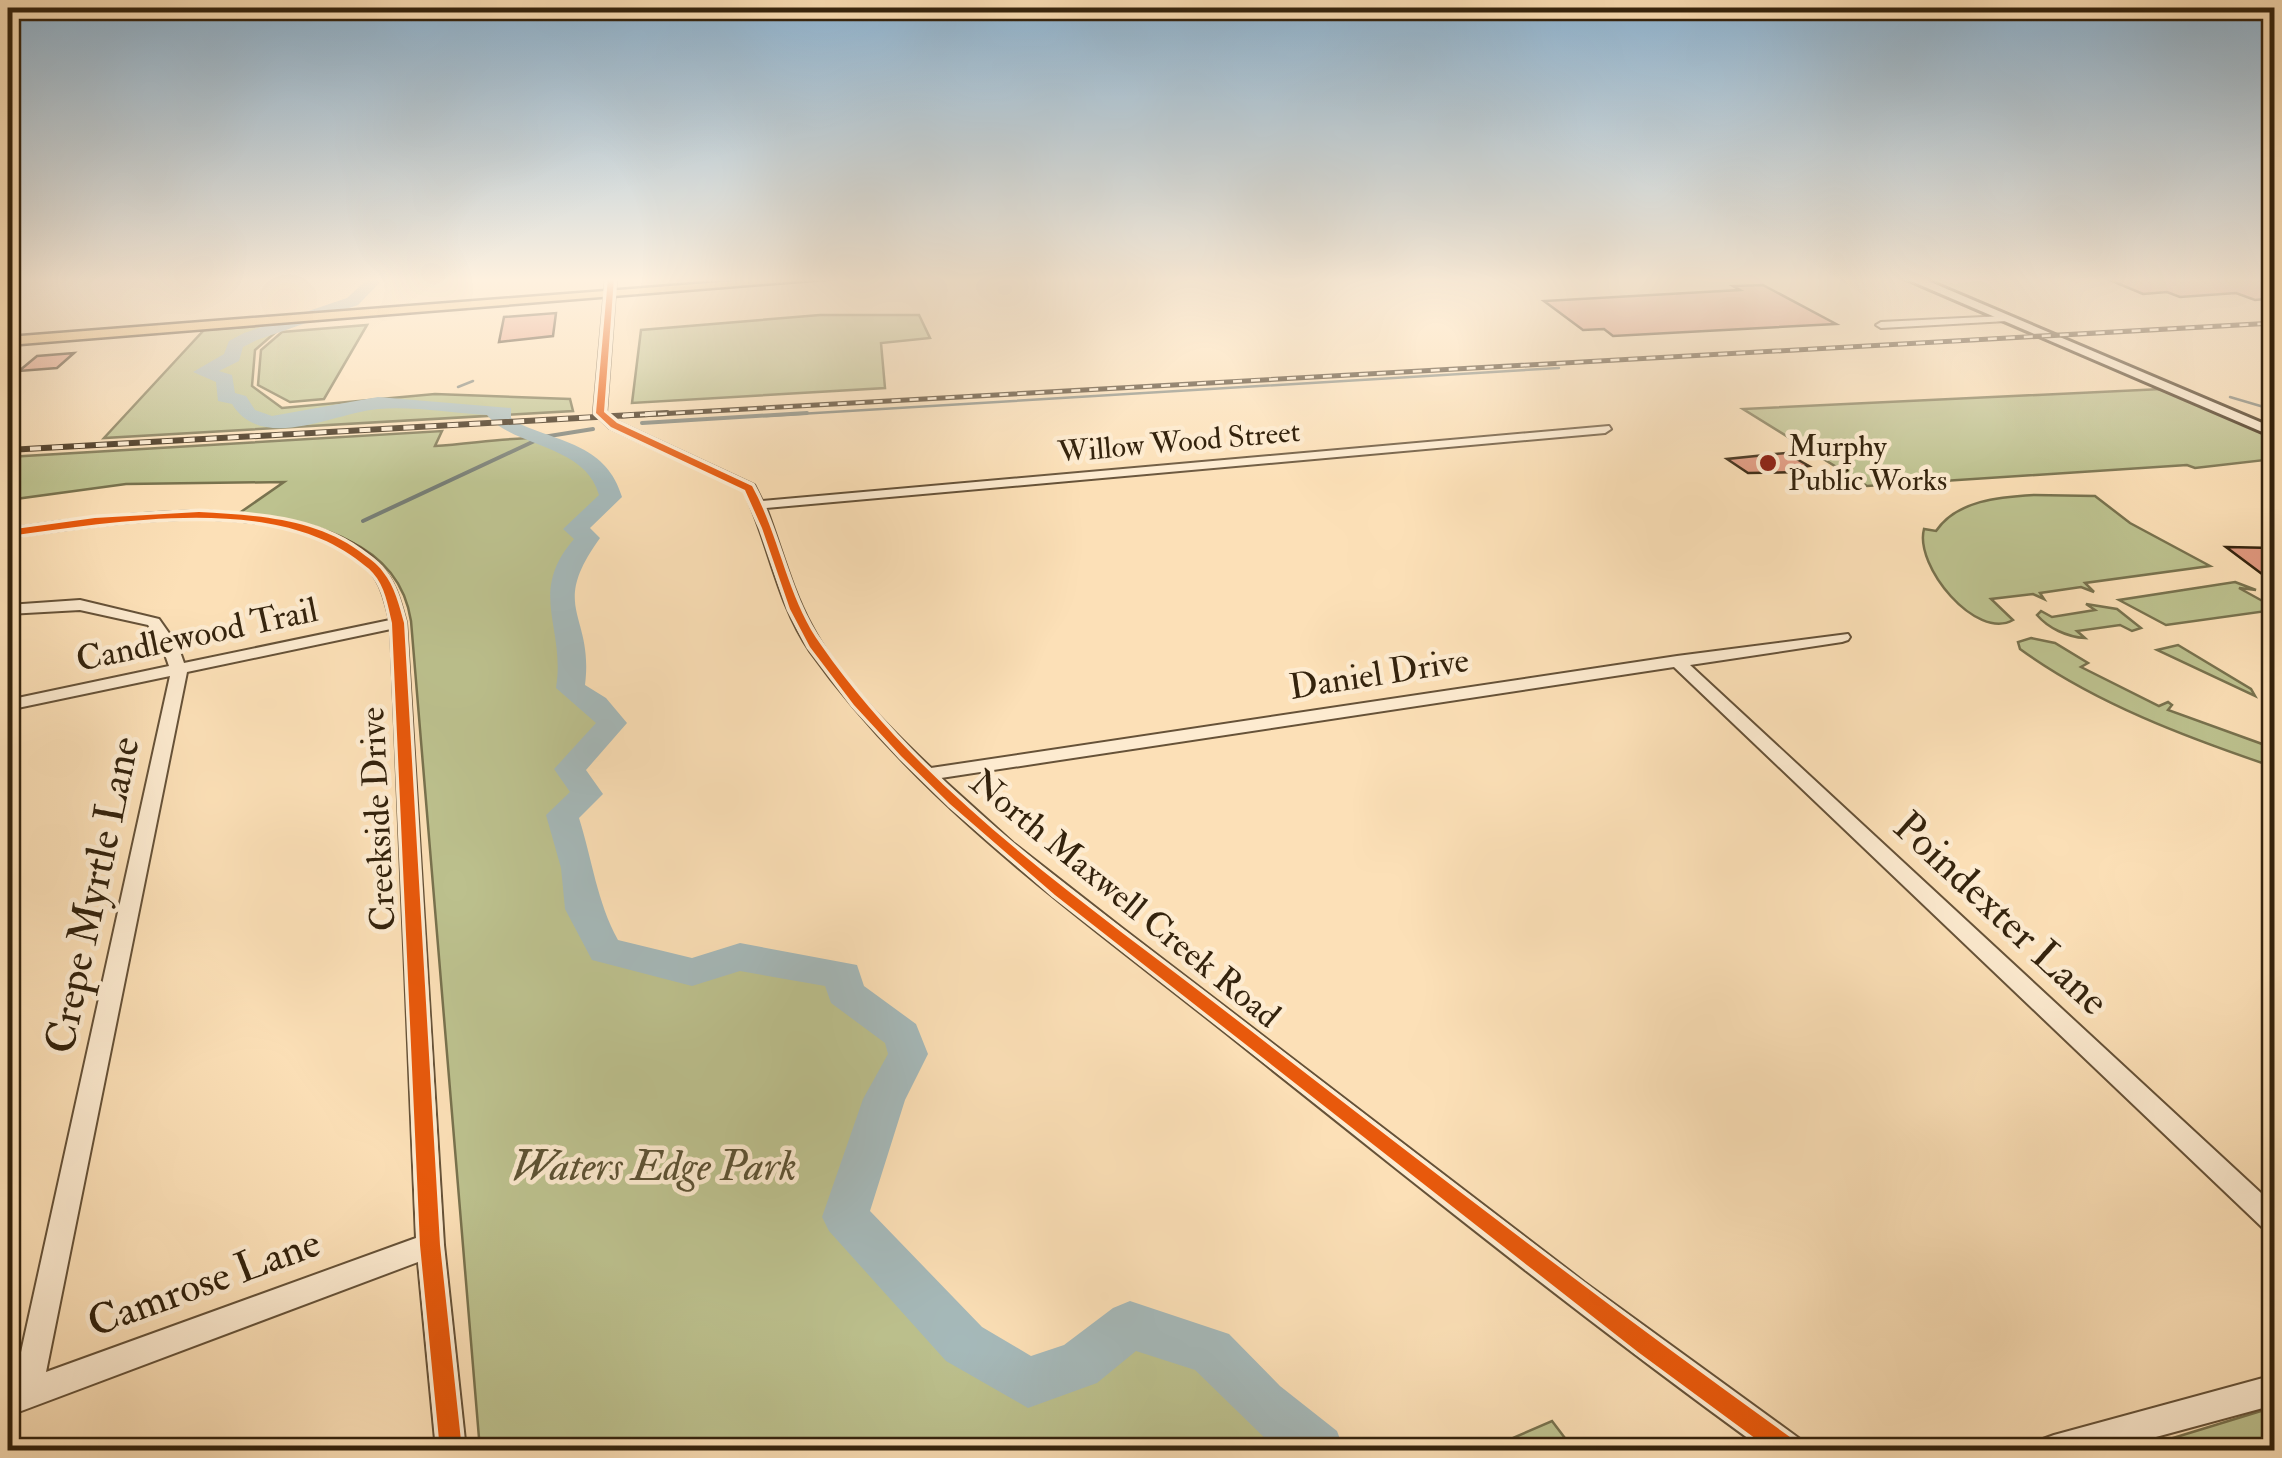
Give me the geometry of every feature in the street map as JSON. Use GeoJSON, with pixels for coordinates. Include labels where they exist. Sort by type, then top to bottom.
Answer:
{"type":"FeatureCollection","features":[{"type":"Feature","properties":{"kind":"main road"},"geometry":{"type":"LineString","coordinates":[[2067,346],[2274,434]]}},
{"type":"Feature","properties":{"kind":"main road"},"geometry":{"type":"LineString","coordinates":[[2091,346],[2274,423]]}},
{"type":"Feature","properties":{"kind":"street","name":"North Maxwell Creek Road"},"geometry":{"type":"LineString","coordinates":[[605,346],[598,408],[604,418],[749,488],[798,620],[838,678],[925,775],[989,834],[1268,1054],[1789,1450]]}},
{"type":"Feature","properties":{"kind":"street","name":"Willow Wood Street"},"geometry":{"type":"LineString","coordinates":[[758,505],[1605,429]]}},
{"type":"Feature","properties":{"kind":"street","name":"Creekside Drive"},"geometry":{"type":"LineString","coordinates":[[8,533],[122,519],[200,517],[302,528],[352,549],[376,569],[391,594],[398,624],[430,1244],[451,1450]]}},
{"type":"Feature","properties":{"kind":"street"},"geometry":{"type":"LineString","coordinates":[[8,610],[80,605],[154,622],[179,671]]}},
{"type":"Feature","properties":{"kind":"street","name":"Candlewood Trail"},"geometry":{"type":"LineString","coordinates":[[8,704],[398,624]]}},
{"type":"Feature","properties":{"kind":"street","name":"Daniel Drive"},"geometry":{"type":"LineString","coordinates":[[925,775],[1842,638]]}},
{"type":"Feature","properties":{"kind":"street","name":"Poindexter Lane"},"geometry":{"type":"LineString","coordinates":[[1677,661],[2274,1222]]}},
{"type":"Feature","properties":{"kind":"street","name":"Crepe Myrtle Lane"},"geometry":{"type":"LineString","coordinates":[[17,1398],[179,671]]}},
{"type":"Feature","properties":{"kind":"street","name":"Camrose Lane"},"geometry":{"type":"LineString","coordinates":[[17,1398],[430,1244]]}},
{"type":"Feature","properties":{"kind":"street"},"geometry":{"type":"LineString","coordinates":[[2054,1450],[2274,1390]]}},
{"type":"Feature","properties":{"kind":"green space"},"geometry":{"type":"Polygon","coordinates":[[[189,346],[260,346],[255,350],[252,386],[282,408],[435,394],[570,399],[573,411],[104,438],[189,346]]]}},
{"type":"Feature","properties":{"kind":"green space"},"geometry":{"type":"Polygon","coordinates":[[[266,346],[355,346],[324,399],[290,402],[258,385],[261,350],[266,346]]]}},
{"type":"Feature","properties":{"kind":"green space"},"geometry":{"type":"Polygon","coordinates":[[[639,346],[881,346],[885,388],[632,403],[639,346]]]}},
{"type":"Feature","properties":{"kind":"green space"},"geometry":{"type":"Polygon","coordinates":[[[2162,389],[2274,437],[2274,459],[2195,468],[2187,465],[1867,486],[1743,409],[2162,389]]]}},
{"type":"Feature","properties":{"kind":"green space","name":"Waters Edge Park"},"geometry":{"type":"Polygon","coordinates":[[[442,431],[435,446],[555,440],[587,458],[608,487],[611,497],[575,528],[588,538],[561,577],[560,594],[571,644],[570,687],[596,704],[612,723],[570,769],[587,794],[563,815],[578,868],[583,909],[605,950],[692,972],[740,957],[844,975],[845,993],[902,1035],[908,1054],[884,1099],[845,1217],[964,1344],[1028,1383],[1079,1365],[1130,1325],[1211,1351],[1262,1404],[1318,1450],[480,1450],[411,621],[403,592],[369,552],[346,539],[293,523],[238,514],[284,482],[126,484],[8,500],[8,457],[442,431]]]}},
{"type":"Feature","properties":{"kind":"green space"},"geometry":{"type":"Polygon","coordinates":[[[2034,495],[2095,496],[2130,523],[2210,566],[2085,583],[2094,592],[2081,587],[2040,593],[2044,599],[2033,594],[1991,599],[2013,620],[1998,624],[1982,620],[1966,610],[1938,580],[1923,544],[1924,529],[1936,531],[1955,513],[1980,502],[2034,495]]]}},
{"type":"Feature","properties":{"kind":"green space"},"geometry":{"type":"Polygon","coordinates":[[[2235,582],[2256,590],[2239,588],[2268,604],[2263,600],[2274,600],[2274,610],[2166,625],[2119,600],[2235,582]]]}},
{"type":"Feature","properties":{"kind":"green space"},"geometry":{"type":"Polygon","coordinates":[[[2086,604],[2117,609],[2141,628],[2132,631],[2120,625],[2077,631],[2085,638],[2052,628],[2037,615],[2041,611],[2052,617],[2095,610],[2086,604]]]}},
{"type":"Feature","properties":{"kind":"green space"},"geometry":{"type":"Polygon","coordinates":[[[2031,638],[2055,643],[2088,663],[2081,667],[2159,706],[2168,702],[2172,705],[2168,710],[2265,745],[2267,738],[2273,740],[2274,767],[2175,731],[2079,686],[2020,649],[2018,642],[2031,638]]]}},
{"type":"Feature","properties":{"kind":"green space"},"geometry":{"type":"Polygon","coordinates":[[[2178,645],[2251,689],[2255,696],[2157,650],[2178,645]]]}},
{"type":"Feature","properties":{"kind":"green space"},"geometry":{"type":"Polygon","coordinates":[[[2274,1407],[2274,1450],[2134,1450],[2274,1407]]]}},
{"type":"Feature","properties":{"kind":"green space"},"geometry":{"type":"Polygon","coordinates":[[[1552,1421],[1574,1450],[1504,1450],[1499,1444],[1552,1421]]]}},
{"type":"Feature","properties":{"kind":"building"},"geometry":{"type":"Polygon","coordinates":[[[74,353],[57,368],[19,371],[37,356],[74,353]]]}},
{"type":"Feature","properties":{"kind":"building","name":"Murphy Public Works"},"geometry":{"type":"Polygon","coordinates":[[[1786,453],[1809,466],[1794,468],[1802,472],[1748,473],[1727,459],[1786,453]]]}},
{"type":"Feature","properties":{"kind":"building"},"geometry":{"type":"Polygon","coordinates":[[[2226,547],[2274,548],[2274,583],[2226,547]]]}},
{"type":"Feature","properties":{"kind":"waterway"},"geometry":{"type":"LineString","coordinates":[[235,346],[233,357],[202,372],[225,379],[225,397],[239,400],[248,414],[270,422],[378,403],[487,409],[504,412],[500,419],[513,429],[564,447],[595,464],[611,497],[575,529],[588,538],[570,559],[560,594],[572,645],[570,688],[596,704],[612,723],[570,769],[587,794],[562,815],[578,868],[583,909],[605,950],[692,972],[740,957],[844,975],[845,993],[902,1035],[908,1054],[884,1099],[845,1217],[964,1344],[1028,1383],[1079,1365],[1130,1325],[1211,1351],[1262,1404],[1318,1450]]}},
{"type":"Feature","properties":{"kind":"waterway"},"geometry":{"type":"LineString","coordinates":[[766,416],[1559,368]]}},
{"type":"Feature","properties":{"kind":"waterway"},"geometry":{"type":"LineString","coordinates":[[458,387],[473,381]]}},
{"type":"Feature","properties":{"kind":"waterway"},"geometry":{"type":"LineString","coordinates":[[2230,397],[2274,410]]}},
{"type":"Feature","properties":{"kind":"waterway"},"geometry":{"type":"LineString","coordinates":[[642,423],[807,413]]}},
{"type":"Feature","properties":{"kind":"waterway"},"geometry":{"type":"LineString","coordinates":[[363,521],[543,437],[593,429]]}},
{"type":"Feature","properties":{"kind":"railway"},"geometry":{"type":"LineString","coordinates":[[622,416],[1865,346]]}},
{"type":"Feature","properties":{"kind":"railway"},"geometry":{"type":"LineString","coordinates":[[8,450],[667,413]]}},
{"type":"Feature","properties":{"kind":"cycle path"},"geometry":{"type":"LineString","coordinates":[[605,346],[600,413],[614,425],[749,488],[795,609],[816,647],[905,753],[955,801],[1060,891],[1574,1292],[1789,1450]]}},
{"type":"Feature","properties":{"kind":"cycle path"},"geometry":{"type":"LineString","coordinates":[[8,533],[146,516],[251,518],[299,527],[341,543],[374,567],[387,586],[398,623],[430,1245],[451,1450]]}},
{"type":"Feature","properties":{"kind":"place","name":"Murphy Public Works"},"geometry":{"type":"Point","coordinates":[1768,463]}}]}
